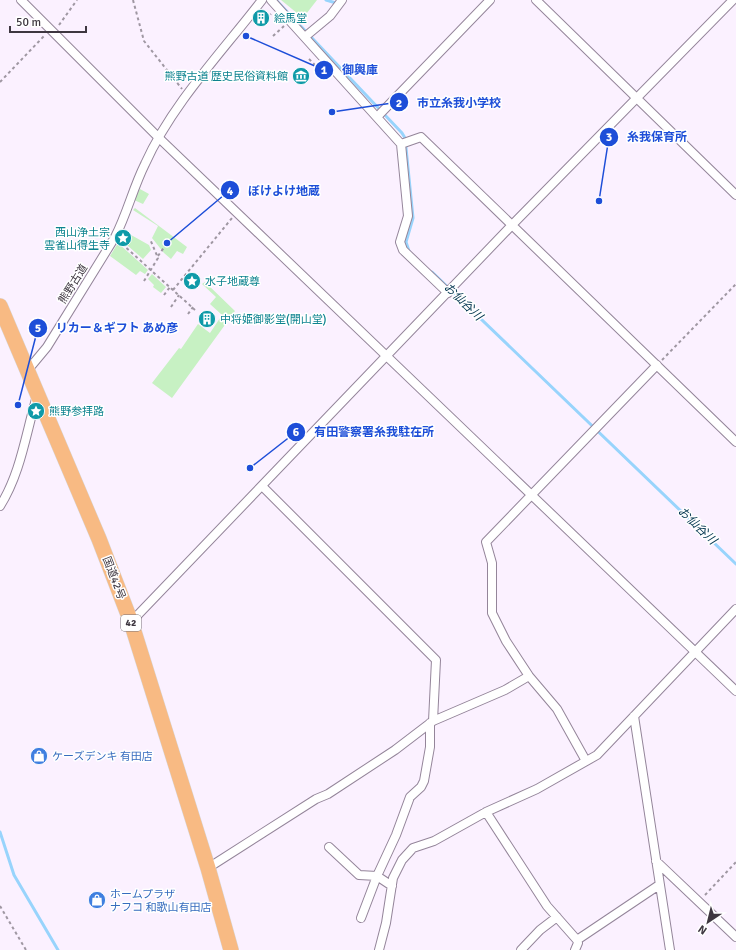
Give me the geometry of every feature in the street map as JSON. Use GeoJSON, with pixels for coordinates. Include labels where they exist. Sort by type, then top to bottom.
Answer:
{"type":"FeatureCollection","features":[{"type":"Feature","properties":{"kind":"highway","name":"国道42号"},"geometry":{"type":"LineString","coordinates":[[0,306],[99,539],[131,622],[208,868],[231,950]]}},
{"type":"Feature","properties":{"kind":"street"},"geometry":{"type":"LineString","coordinates":[[20,0],[159,138],[736,692]]}},
{"type":"Feature","properties":{"kind":"street","name":"熊野古道"},"geometry":{"type":"LineString","coordinates":[[27,371],[47,347],[115,237],[124,220],[145,163],[186,94],[262,0]]}},
{"type":"Feature","properties":{"kind":"street"},"geometry":{"type":"LineString","coordinates":[[271,0],[306,36],[378,116],[401,144],[408,216],[400,242],[403,250],[448,293]]}},
{"type":"Feature","properties":{"kind":"street"},"geometry":{"type":"LineString","coordinates":[[306,36],[330,16],[342,0]]}},
{"type":"Feature","properties":{"kind":"street"},"geometry":{"type":"LineString","coordinates":[[378,116],[490,0]]}},
{"type":"Feature","properties":{"kind":"street"},"geometry":{"type":"LineString","coordinates":[[536,0],[736,195]]}},
{"type":"Feature","properties":{"kind":"street"},"geometry":{"type":"LineString","coordinates":[[131,622],[512,225],[733,0]]}},
{"type":"Feature","properties":{"kind":"street"},"geometry":{"type":"LineString","coordinates":[[401,144],[421,137],[736,442]]}},
{"type":"Feature","properties":{"kind":"street"},"geometry":{"type":"LineString","coordinates":[[586,762],[557,709],[529,676],[506,641],[492,613],[492,563],[486,542],[657,365]]}},
{"type":"Feature","properties":{"kind":"street"},"geometry":{"type":"LineString","coordinates":[[0,506],[11,486],[22,454],[37,396]]}},
{"type":"Feature","properties":{"kind":"street"},"geometry":{"type":"LineString","coordinates":[[262,486],[436,660],[430,747],[424,781],[421,787],[410,798],[361,918]]}},
{"type":"Feature","properties":{"kind":"street"},"geometry":{"type":"LineString","coordinates":[[379,950],[386,923],[393,878],[402,860],[412,848],[434,841],[486,812],[537,789],[597,755],[736,609]]}},
{"type":"Feature","properties":{"kind":"street"},"geometry":{"type":"LineString","coordinates":[[208,868],[316,799],[328,794],[389,754],[431,722],[505,690],[529,676]]}},
{"type":"Feature","properties":{"kind":"street"},"geometry":{"type":"LineString","coordinates":[[634,716],[670,950]]}},
{"type":"Feature","properties":{"kind":"street"},"geometry":{"type":"LineString","coordinates":[[486,812],[547,906],[577,940],[578,943],[575,950]]}},
{"type":"Feature","properties":{"kind":"street"},"geometry":{"type":"LineString","coordinates":[[329,847],[359,875],[377,876],[392,886]]}},
{"type":"Feature","properties":{"kind":"street"},"geometry":{"type":"LineString","coordinates":[[656,861],[736,936]]}},
{"type":"Feature","properties":{"kind":"street"},"geometry":{"type":"LineString","coordinates":[[577,940],[660,885]]}},
{"type":"Feature","properties":{"kind":"street"},"geometry":{"type":"LineString","coordinates":[[520,950],[557,916]]}},
{"type":"Feature","properties":{"kind":"path"},"geometry":{"type":"LineString","coordinates":[[0,82],[52,31],[77,0]]}},
{"type":"Feature","properties":{"kind":"path"},"geometry":{"type":"LineString","coordinates":[[133,0],[144,40],[186,94]]}},
{"type":"Feature","properties":{"kind":"path"},"geometry":{"type":"LineString","coordinates":[[262,23],[271,14],[273,16]]}},
{"type":"Feature","properties":{"kind":"path"},"geometry":{"type":"LineString","coordinates":[[273,36],[284,25],[278,21]]}},
{"type":"Feature","properties":{"kind":"path"},"geometry":{"type":"LineString","coordinates":[[309,59],[316,66]]}},
{"type":"Feature","properties":{"kind":"path"},"geometry":{"type":"LineString","coordinates":[[173,290],[236,212]]}},
{"type":"Feature","properties":{"kind":"path"},"geometry":{"type":"LineString","coordinates":[[118,240],[194,308],[188,314]]}},
{"type":"Feature","properties":{"kind":"path"},"geometry":{"type":"LineString","coordinates":[[150,240],[158,256]]}},
{"type":"Feature","properties":{"kind":"path"},"geometry":{"type":"LineString","coordinates":[[144,281],[165,246]]}},
{"type":"Feature","properties":{"kind":"path"},"geometry":{"type":"LineString","coordinates":[[657,365],[736,284]]}},
{"type":"Feature","properties":{"kind":"path"},"geometry":{"type":"LineString","coordinates":[[164,295],[170,287]]}},
{"type":"Feature","properties":{"kind":"path"},"geometry":{"type":"LineString","coordinates":[[171,307],[179,295]]}},
{"type":"Feature","properties":{"kind":"path"},"geometry":{"type":"LineString","coordinates":[[699,902],[736,862]]}},
{"type":"Feature","properties":{"kind":"path"},"geometry":{"type":"LineString","coordinates":[[0,906],[26,950]]}},
{"type":"Feature","properties":{"kind":"green space"},"geometry":{"type":"Polygon","coordinates":[[[281,0],[317,0],[303,18],[281,0]]]}},
{"type":"Feature","properties":{"kind":"green space"},"geometry":{"type":"Polygon","coordinates":[[[140,189],[149,194],[143,204],[134,200],[140,189]]]}},
{"type":"Feature","properties":{"kind":"green space"},"geometry":{"type":"Polygon","coordinates":[[[135,208],[187,247],[183,254],[177,251],[171,259],[164,253],[152,238],[158,226],[133,210],[135,208]]]}},
{"type":"Feature","properties":{"kind":"green space"},"geometry":{"type":"Polygon","coordinates":[[[124,231],[149,245],[151,250],[143,259],[120,239],[124,231]]]}},
{"type":"Feature","properties":{"kind":"green space"},"geometry":{"type":"Polygon","coordinates":[[[118,243],[148,270],[145,274],[140,271],[136,275],[110,256],[118,243]]]}},
{"type":"Feature","properties":{"kind":"green space"},"geometry":{"type":"Polygon","coordinates":[[[152,274],[166,287],[161,293],[153,287],[154,285],[148,279],[152,274]]]}},
{"type":"Feature","properties":{"kind":"green space"},"geometry":{"type":"Polygon","coordinates":[[[205,282],[235,311],[172,398],[152,383],[179,348],[181,349],[198,324],[210,333],[222,315],[210,304],[216,297],[202,284],[205,282]]]}},
{"type":"Feature","properties":{"kind":"waterway","name":"お仙谷川"},"geometry":{"type":"LineString","coordinates":[[276,0],[402,133],[405,138],[413,218],[406,242],[409,251]]}},
{"type":"Feature","properties":{"kind":"waterway"},"geometry":{"type":"LineString","coordinates":[[326,0],[336,3]]}},
{"type":"Feature","properties":{"kind":"waterway","name":"お仙谷川"},"geometry":{"type":"LineString","coordinates":[[432,272],[736,564]]}},
{"type":"Feature","properties":{"kind":"waterway"},"geometry":{"type":"LineString","coordinates":[[0,832],[14,875],[58,950]]}},
{"type":"Feature","properties":{"kind":"place","name":"絵馬堂"},"geometry":{"type":"Point","coordinates":[261,18]}},
{"type":"Feature","properties":{"kind":"place","name":"御輿庫"},"geometry":{"type":"Point","coordinates":[246,36]}},
{"type":"Feature","properties":{"kind":"place","name":"熊野古道 歴史民俗資料館"},"geometry":{"type":"Point","coordinates":[301,76]}},
{"type":"Feature","properties":{"kind":"place","name":"市立糸我小学校"},"geometry":{"type":"Point","coordinates":[332,112]}},
{"type":"Feature","properties":{"kind":"place","name":"糸我保育所"},"geometry":{"type":"Point","coordinates":[599,201]}},
{"type":"Feature","properties":{"kind":"place","name":"西山浄土宗 雲雀山得生寺"},"geometry":{"type":"Point","coordinates":[123,238]}},
{"type":"Feature","properties":{"kind":"place","name":"ぼけよけ地蔵"},"geometry":{"type":"Point","coordinates":[167,243]}},
{"type":"Feature","properties":{"kind":"place","name":"水子地蔵尊"},"geometry":{"type":"Point","coordinates":[192,281]}},
{"type":"Feature","properties":{"kind":"place","name":"中将姫御影堂(開山堂)"},"geometry":{"type":"Point","coordinates":[207,319]}},
{"type":"Feature","properties":{"kind":"place","name":"リカー＆ギフト あめ彦"},"geometry":{"type":"Point","coordinates":[18,405]}},
{"type":"Feature","properties":{"kind":"place","name":"熊野参拝路"},"geometry":{"type":"Point","coordinates":[36,411]}},
{"type":"Feature","properties":{"kind":"place","name":"有田警察署糸我駐在所"},"geometry":{"type":"Point","coordinates":[250,468]}},
{"type":"Feature","properties":{"kind":"place","name":"ケーズデンキ 有田店"},"geometry":{"type":"Point","coordinates":[39,756]}},
{"type":"Feature","properties":{"kind":"place","name":"ホームプラザ ナフコ 和歌山有田店"},"geometry":{"type":"Point","coordinates":[97,900]}}]}
